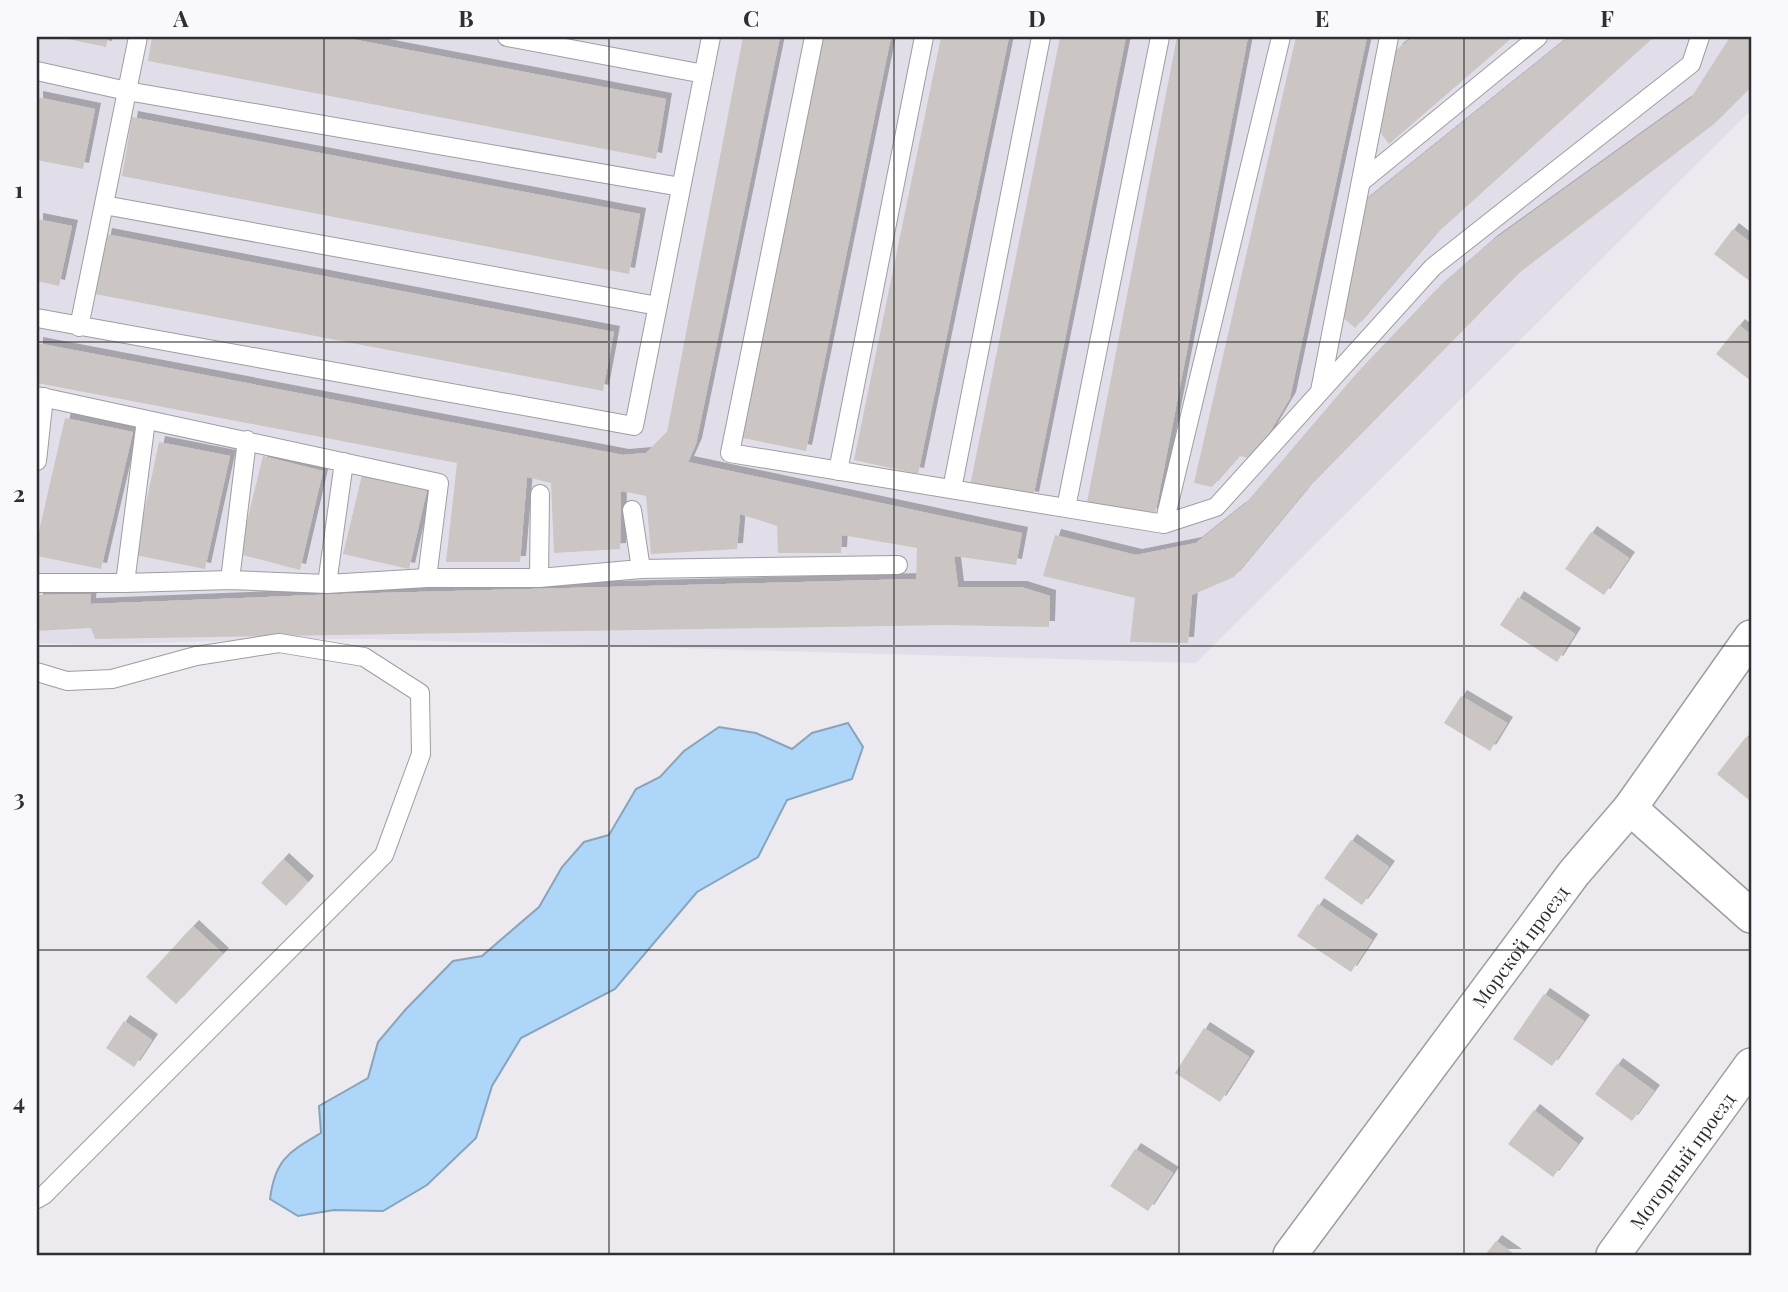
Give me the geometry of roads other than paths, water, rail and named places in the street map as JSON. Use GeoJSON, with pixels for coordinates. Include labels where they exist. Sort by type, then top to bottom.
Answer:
{"type":"FeatureCollection","features":[{"type":"Feature","properties":{"kind":"street","name":"Морской проезд"},"geometry":{"type":"LineString","coordinates":[[1290,1255],[1574,873],[1630,808],[1751,637]]}},
{"type":"Feature","properties":{"kind":"street"},"geometry":{"type":"LineString","coordinates":[[1630,808],[1751,916]]}},
{"type":"Feature","properties":{"kind":"street","name":"Моторный проезд"},"geometry":{"type":"LineString","coordinates":[[1613,1255],[1751,1065]]}},
{"type":"Feature","properties":{"kind":"lane"},"geometry":{"type":"LineString","coordinates":[[79,327],[138,37]]}},
{"type":"Feature","properties":{"kind":"lane"},"geometry":{"type":"LineString","coordinates":[[507,37],[704,74]]}},
{"type":"Feature","properties":{"kind":"lane"},"geometry":{"type":"LineString","coordinates":[[37,318],[634,426],[711,37]]}},
{"type":"Feature","properties":{"kind":"lane"},"geometry":{"type":"LineString","coordinates":[[814,37],[730,453],[1164,524],[1216,507],[1433,267],[1691,64],[1700,37]]}},
{"type":"Feature","properties":{"kind":"lane"},"geometry":{"type":"LineString","coordinates":[[838,471],[924,37]]}},
{"type":"Feature","properties":{"kind":"lane"},"geometry":{"type":"LineString","coordinates":[[952,489],[1041,37]]}},
{"type":"Feature","properties":{"kind":"lane"},"geometry":{"type":"LineString","coordinates":[[1066,508],[1160,37]]}},
{"type":"Feature","properties":{"kind":"lane"},"geometry":{"type":"LineString","coordinates":[[1164,524],[1282,37]]}},
{"type":"Feature","properties":{"kind":"lane"},"geometry":{"type":"LineString","coordinates":[[1320,392],[1389,37]]}},
{"type":"Feature","properties":{"kind":"lane"},"geometry":{"type":"LineString","coordinates":[[1361,182],[1538,37]]}},
{"type":"Feature","properties":{"kind":"lane"},"geometry":{"type":"LineString","coordinates":[[37,71],[127,91],[681,187]]}},
{"type":"Feature","properties":{"kind":"lane"},"geometry":{"type":"LineString","coordinates":[[104,205],[658,306]]}},
{"type":"Feature","properties":{"kind":"lane"},"geometry":{"type":"LineString","coordinates":[[37,461],[40,397],[439,483],[427,578]]}},
{"type":"Feature","properties":{"kind":"lane"},"geometry":{"type":"LineString","coordinates":[[125,583],[146,420]]}},
{"type":"Feature","properties":{"kind":"lane"},"geometry":{"type":"LineString","coordinates":[[230,580],[247,440]]}},
{"type":"Feature","properties":{"kind":"lane"},"geometry":{"type":"LineString","coordinates":[[327,584],[344,462]]}},
{"type":"Feature","properties":{"kind":"lane"},"geometry":{"type":"LineString","coordinates":[[539,578],[540,494]]}},
{"type":"Feature","properties":{"kind":"lane"},"geometry":{"type":"LineString","coordinates":[[632,510],[641,569]]}},
{"type":"Feature","properties":{"kind":"lane"},"geometry":{"type":"LineString","coordinates":[[37,583],[230,580],[327,584],[427,578],[539,578],[641,569],[898,565]]}},
{"type":"Feature","properties":{"kind":"lane"},"geometry":{"type":"LineString","coordinates":[[37,672],[67,681],[112,679],[196,656],[279,643],[364,657],[420,693],[421,754],[384,855],[37,1199]]}},
{"type":"Feature","properties":{"kind":"water"},"geometry":{"type":"Polygon","coordinates":[[[848,723],[863,747],[852,779],[787,800],[758,857],[697,892],[615,989],[521,1038],[492,1086],[476,1138],[427,1185],[383,1211],[334,1210],[298,1216],[270,1199],[276,1174],[285,1158],[321,1133],[319,1106],[368,1078],[378,1042],[453,961],[482,956],[539,907],[562,867],[584,842],[609,835],[636,789],[660,777],[684,751],[719,727],[756,733],[792,749],[812,733],[848,723]]]}}]}
